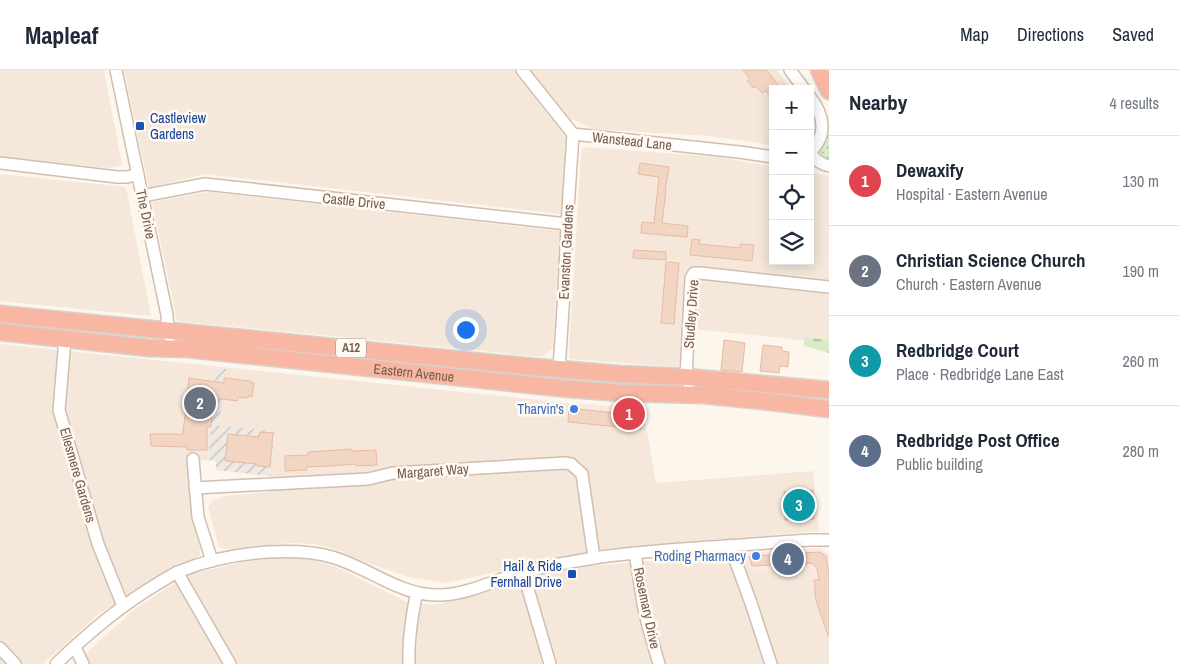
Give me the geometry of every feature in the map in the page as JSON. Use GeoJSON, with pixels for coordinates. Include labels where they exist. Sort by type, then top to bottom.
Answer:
{"type":"FeatureCollection","features":[{"type":"Feature","properties":{"kind":"highway"},"geometry":{"type":"LineString","coordinates":[[819,70],[829,91]]}},
{"type":"Feature","properties":{"kind":"highway","name":"Eastern Avenue"},"geometry":{"type":"LineString","coordinates":[[0,314],[559,369],[686,377],[829,390]]}},
{"type":"Feature","properties":{"kind":"highway","name":"Eastern Avenue"},"geometry":{"type":"LineString","coordinates":[[0,332],[160,349],[188,349],[569,389],[623,393],[703,395],[829,409]]}},
{"type":"Feature","properties":{"kind":"street","name":"The Drive"},"geometry":{"type":"LineString","coordinates":[[116,70],[167,315],[168,330]]}},
{"type":"Feature","properties":{"kind":"street","name":"Wanstead Lane"},"geometry":{"type":"LineString","coordinates":[[522,70],[573,134],[769,156]]}},
{"type":"Feature","properties":{"kind":"street"},"geometry":{"type":"LineString","coordinates":[[790,70],[801,85]]}},
{"type":"Feature","properties":{"kind":"street"},"geometry":{"type":"LineString","coordinates":[[814,104],[821,117],[822,127],[821,137],[818,145],[814,148]]}},
{"type":"Feature","properties":{"kind":"street","name":"Evanston Gardens"},"geometry":{"type":"LineString","coordinates":[[559,369],[573,134]]}},
{"type":"Feature","properties":{"kind":"street"},"geometry":{"type":"LineString","coordinates":[[814,158],[819,163],[829,166]]}},
{"type":"Feature","properties":{"kind":"street"},"geometry":{"type":"LineString","coordinates":[[0,163],[117,177],[138,174]]}},
{"type":"Feature","properties":{"kind":"street","name":"Castle Drive"},"geometry":{"type":"LineString","coordinates":[[142,196],[205,184],[567,224]]}},
{"type":"Feature","properties":{"kind":"street","name":"Studley Drive"},"geometry":{"type":"LineString","coordinates":[[686,377],[691,278],[694,273],[700,272],[829,286]]}},
{"type":"Feature","properties":{"kind":"street"},"geometry":{"type":"LineString","coordinates":[[168,330],[169,336],[173,341],[188,349]]}},
{"type":"Feature","properties":{"kind":"street","name":"Ellesmere Gardens"},"geometry":{"type":"LineString","coordinates":[[65,339],[59,410],[98,544],[123,606]]}},
{"type":"Feature","properties":{"kind":"street"},"geometry":{"type":"LineString","coordinates":[[686,377],[692,387],[763,401]]}},
{"type":"Feature","properties":{"kind":"street"},"geometry":{"type":"LineString","coordinates":[[193,459],[198,517],[212,561]]}},
{"type":"Feature","properties":{"kind":"street","name":"Margaret Way"},"geometry":{"type":"LineString","coordinates":[[195,488],[368,479],[393,474],[571,464],[582,474],[594,558]]}},
{"type":"Feature","properties":{"kind":"street"},"geometry":{"type":"LineString","coordinates":[[56,664],[74,646],[123,606],[177,572],[212,561],[257,553],[305,552],[331,556],[390,584],[417,593],[432,595],[456,594],[523,572],[594,558],[635,553],[829,540]]}},
{"type":"Feature","properties":{"kind":"street"},"geometry":{"type":"LineString","coordinates":[[730,546],[771,664]]}},
{"type":"Feature","properties":{"kind":"street","name":"Rosemary Drive"},"geometry":{"type":"LineString","coordinates":[[635,553],[643,604],[659,664]]}},
{"type":"Feature","properties":{"kind":"street"},"geometry":{"type":"LineString","coordinates":[[177,572],[230,664]]}},
{"type":"Feature","properties":{"kind":"street"},"geometry":{"type":"LineString","coordinates":[[523,572],[550,664]]}},
{"type":"Feature","properties":{"kind":"street"},"geometry":{"type":"LineString","coordinates":[[410,664],[410,640],[417,593]]}},
{"type":"Feature","properties":{"kind":"street"},"geometry":{"type":"LineString","coordinates":[[74,646],[83,664]]}},
{"type":"Feature","properties":{"kind":"street"},"geometry":{"type":"LineString","coordinates":[[0,648],[15,664]]}},
{"type":"Feature","properties":{"kind":"shaded area"},"geometry":{"type":"Polygon","coordinates":[[[0,70],[104,70],[122,165],[107,168],[0,157],[0,70]]]}},
{"type":"Feature","properties":{"kind":"shaded area"},"geometry":{"type":"Polygon","coordinates":[[[124,70],[777,70],[788,85],[769,85],[769,144],[709,136],[593,129],[572,119],[565,144],[561,214],[204,174],[149,188],[124,70]]]}},
{"type":"Feature","properties":{"kind":"shaded area"},"geometry":{"type":"Polygon","coordinates":[[[584,147],[718,157],[769,166],[769,265],[814,265],[814,173],[829,175],[829,343],[684,328],[679,367],[570,359],[581,152],[584,147]]]}},
{"type":"Feature","properties":{"kind":"shaded area"},"geometry":{"type":"Polygon","coordinates":[[[0,174],[126,187],[151,316],[0,301],[0,174]]]}},
{"type":"Feature","properties":{"kind":"shaded area"},"geometry":{"type":"Polygon","coordinates":[[[208,192],[560,231],[553,348],[542,357],[177,321],[152,202],[208,192]]]}},
{"type":"Feature","properties":{"kind":"shaded area"},"geometry":{"type":"Polygon","coordinates":[[[0,344],[643,409],[656,483],[813,471],[819,531],[603,549],[445,583],[408,577],[334,549],[313,544],[290,543],[219,548],[208,507],[212,501],[225,496],[270,492],[275,432],[219,427],[225,370],[216,368],[208,460],[188,462],[191,511],[201,546],[200,555],[175,565],[95,617],[43,664],[0,664],[0,344]]]}},
{"type":"Feature","properties":{"kind":"shaded area"},"geometry":{"type":"Polygon","coordinates":[[[216,368],[226,369],[219,426],[275,431],[270,476],[216,470],[216,461],[208,460],[216,368]]]}},
{"type":"Feature","properties":{"kind":"shaded area"},"geometry":{"type":"Polygon","coordinates":[[[569,403],[643,409],[641,429],[568,422],[569,403]]]}},
{"type":"Feature","properties":{"kind":"shaded area"},"geometry":{"type":"Polygon","coordinates":[[[820,548],[829,555],[829,664],[74,664],[135,609],[173,584],[194,573],[248,561],[288,557],[313,560],[334,566],[405,601],[434,605],[480,594],[517,581],[589,566],[820,548]]]}},
{"type":"Feature","properties":{"kind":"shaded area"},"geometry":{"type":"Polygon","coordinates":[[[820,548],[829,555],[829,640],[821,619],[810,570],[752,573],[745,553],[820,548]]]}},
{"type":"Feature","properties":{"kind":"green space"},"geometry":{"type":"Polygon","coordinates":[[[829,131],[829,160],[826,161],[820,157],[819,153],[829,131]]]}},
{"type":"Feature","properties":{"kind":"green space"},"geometry":{"type":"Polygon","coordinates":[[[0,321],[127,333],[127,340],[0,328],[0,321]]]}},
{"type":"Feature","properties":{"kind":"green space"},"geometry":{"type":"Polygon","coordinates":[[[175,338],[529,372],[528,381],[178,342],[175,338]]]}},
{"type":"Feature","properties":{"kind":"green space"},"geometry":{"type":"Polygon","coordinates":[[[806,338],[829,340],[829,353],[804,346],[806,338]]]}},
{"type":"Feature","properties":{"kind":"green space"},"geometry":{"type":"Polygon","coordinates":[[[552,374],[677,383],[681,389],[551,382],[552,374]]]}},
{"type":"Feature","properties":{"kind":"building"},"geometry":{"type":"Polygon","coordinates":[[[743,70],[767,70],[778,85],[769,85],[769,95],[766,91],[762,93],[756,86],[753,88],[747,81],[750,79],[743,70]]]}},
{"type":"Feature","properties":{"kind":"building"},"geometry":{"type":"Polygon","coordinates":[[[640,163],[669,167],[662,223],[688,226],[687,237],[641,233],[642,222],[654,223],[659,177],[638,174],[640,163]]]}},
{"type":"Feature","properties":{"kind":"building"},"geometry":{"type":"Polygon","coordinates":[[[692,239],[700,240],[699,244],[740,248],[740,244],[754,245],[752,261],[690,255],[692,239]]]}},
{"type":"Feature","properties":{"kind":"building"},"geometry":{"type":"Polygon","coordinates":[[[634,250],[666,252],[666,260],[633,258],[634,250]]]}},
{"type":"Feature","properties":{"kind":"building"},"geometry":{"type":"Polygon","coordinates":[[[666,262],[679,263],[674,324],[661,323],[666,262]]]}},
{"type":"Feature","properties":{"kind":"building"},"geometry":{"type":"Polygon","coordinates":[[[724,340],[745,343],[742,372],[721,370],[724,340]]]}},
{"type":"Feature","properties":{"kind":"building"},"geometry":{"type":"Polygon","coordinates":[[[763,345],[782,347],[782,351],[789,352],[788,367],[780,366],[779,373],[760,371],[763,345]]]}},
{"type":"Feature","properties":{"kind":"building"},"geometry":{"type":"Polygon","coordinates":[[[189,378],[224,383],[224,378],[250,381],[254,383],[252,397],[238,397],[238,401],[213,398],[211,427],[207,427],[207,450],[187,450],[187,447],[151,446],[150,434],[183,434],[189,378]]]}},
{"type":"Feature","properties":{"kind":"building"},"geometry":{"type":"Polygon","coordinates":[[[569,408],[642,416],[641,429],[568,422],[569,408]]]}},
{"type":"Feature","properties":{"kind":"building"},"geometry":{"type":"Polygon","coordinates":[[[260,432],[273,433],[270,467],[225,461],[228,434],[259,437],[260,432]]]}},
{"type":"Feature","properties":{"kind":"building"},"geometry":{"type":"Polygon","coordinates":[[[352,449],[353,451],[376,450],[377,465],[356,466],[356,464],[306,467],[307,470],[285,471],[285,456],[308,455],[308,452],[352,449]]]}},
{"type":"Feature","properties":{"kind":"building"},"geometry":{"type":"Polygon","coordinates":[[[813,490],[814,519],[785,520],[784,492],[813,490]]]}},
{"type":"Feature","properties":{"kind":"building"},"geometry":{"type":"Polygon","coordinates":[[[820,552],[826,556],[829,575],[829,636],[816,600],[814,580],[819,580],[817,568],[811,563],[752,566],[749,556],[820,552]]]}},
{"type":"Feature","properties":{"kind":"place","name":"Castleview Gardens"},"geometry":{"type":"Point","coordinates":[140,126]}},
{"type":"Feature","properties":{"kind":"place","name":"Christian Science Church"},"geometry":{"type":"Point","coordinates":[200,403]}},
{"type":"Feature","properties":{"kind":"place","name":"Tharvin's"},"geometry":{"type":"Point","coordinates":[574,409]}},
{"type":"Feature","properties":{"kind":"place","name":"Dewaxify"},"geometry":{"type":"Point","coordinates":[629,414]}},
{"type":"Feature","properties":{"kind":"place","name":"Redbridge Court"},"geometry":{"type":"Point","coordinates":[799,505]}},
{"type":"Feature","properties":{"kind":"place","name":"Roding Pharmacy"},"geometry":{"type":"Point","coordinates":[756,556]}},
{"type":"Feature","properties":{"kind":"place","name":"Redbridge Post Office"},"geometry":{"type":"Point","coordinates":[788,559]}},
{"type":"Feature","properties":{"kind":"place","name":"Hail & Ride Fernhall Drive"},"geometry":{"type":"Point","coordinates":[572,574]}}]}
